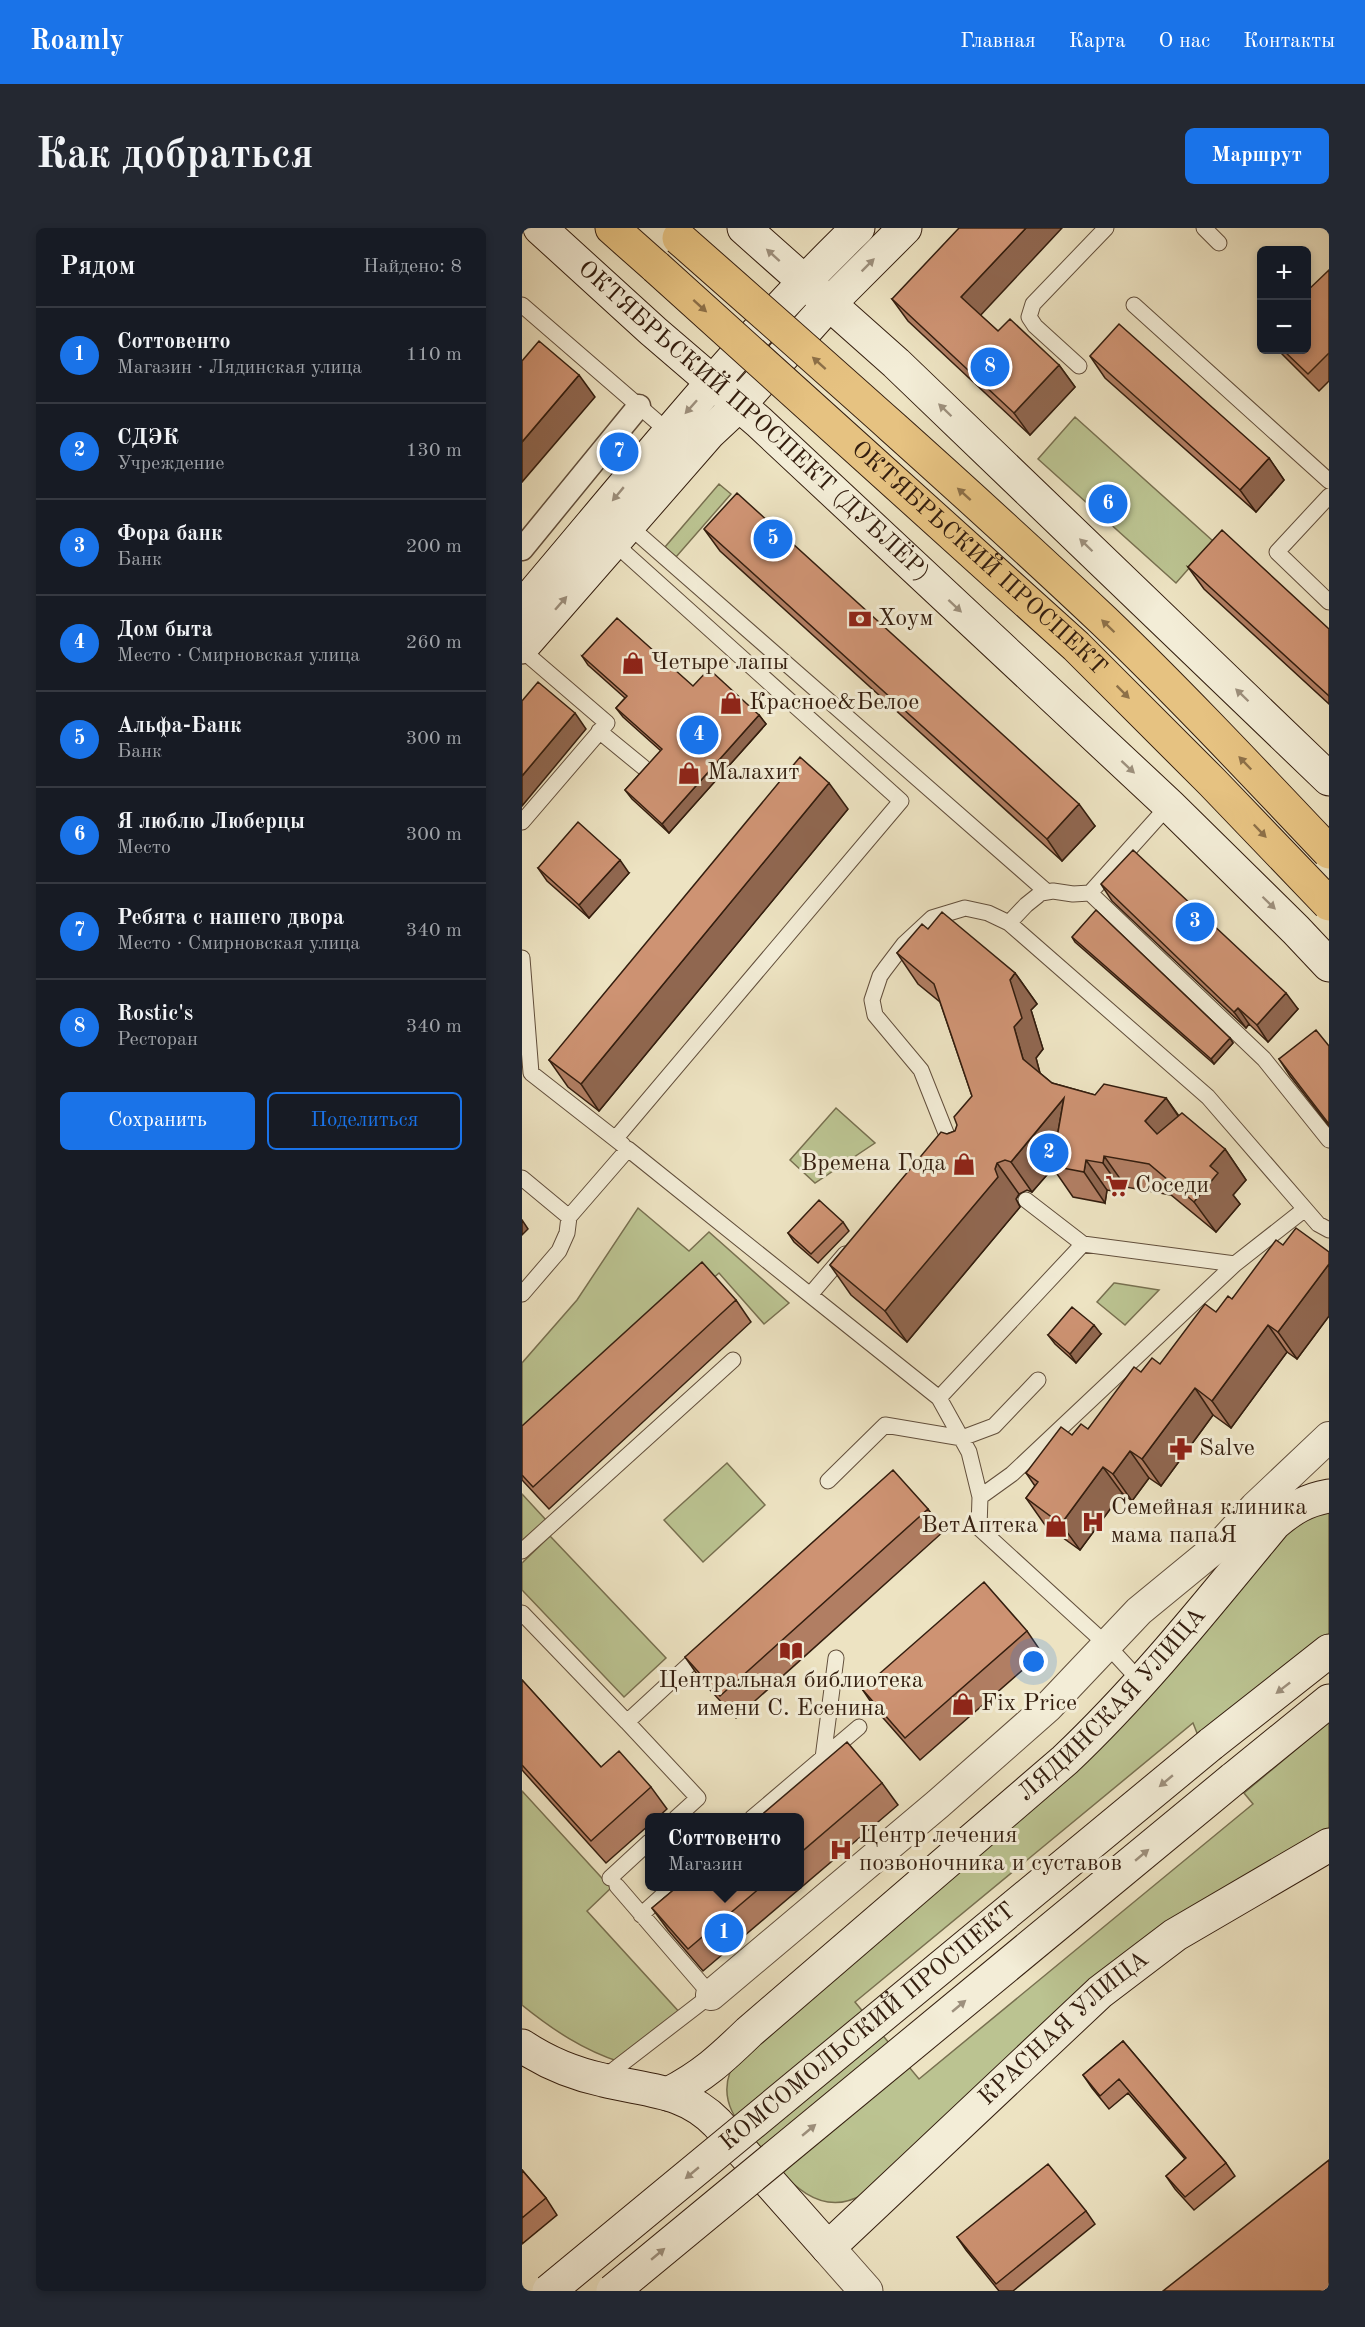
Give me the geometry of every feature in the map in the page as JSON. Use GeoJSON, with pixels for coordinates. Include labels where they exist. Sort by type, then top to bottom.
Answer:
{"type":"FeatureCollection","features":[{"type":"Feature","properties":{"kind":"main road","name":"ОКТЯБРЬСКИЙ ПРОСПЕКТ (ДУБЛЁР)"},"geometry":{"type":"LineString","coordinates":[[540,228],[750,413],[1169,805],[1329,965]]}},
{"type":"Feature","properties":{"kind":"main road","name":"ОКТЯБРЬСКИЙ ПРОСПЕКТ"},"geometry":{"type":"LineString","coordinates":[[612,228],[1076,646],[1212,782],[1329,904]]}},
{"type":"Feature","properties":{"kind":"main road"},"geometry":{"type":"LineString","coordinates":[[744,228],[896,363],[1329,779]]}},
{"type":"Feature","properties":{"kind":"main road"},"geometry":{"type":"LineString","coordinates":[[522,607],[803,281],[858,228]]}},
{"type":"Feature","properties":{"kind":"main road"},"geometry":{"type":"LineString","coordinates":[[522,649],[663,485],[750,413],[830,303],[905,228]]}},
{"type":"Feature","properties":{"kind":"main road","name":"ОКТЯБРЬСКИЙ ПРОСПЕКТ"},"geometry":{"type":"LineString","coordinates":[[673,233],[824,366],[1104,622],[1236,754],[1329,852]]}},
{"type":"Feature","properties":{"kind":"main road"},"geometry":{"type":"LineString","coordinates":[[1296,930],[1329,947]]}},
{"type":"Feature","properties":{"kind":"main road","name":"ЛЯДИНСКАЯ УЛИЦА"},"geometry":{"type":"LineString","coordinates":[[668,2094],[695,2080],[720,2060],[749,2032],[1065,1760],[1142,1683],[1274,1524],[1301,1503],[1329,1496]]}},
{"type":"Feature","properties":{"kind":"main road","name":"КОМСОМОЛЬСКИЙ ПРОСПЕКТ"},"geometry":{"type":"LineString","coordinates":[[549,2291],[1211,1744],[1329,1651]]}},
{"type":"Feature","properties":{"kind":"main road","name":"КОМСОМОЛЬСКИЙ ПРОСПЕКТ"},"geometry":{"type":"LineString","coordinates":[[613,2291],[1329,1701]]}},
{"type":"Feature","properties":{"kind":"main road","name":"КРАСНАЯ УЛИЦА"},"geometry":{"type":"LineString","coordinates":[[828,2248],[1100,1992],[1137,1962],[1214,1910],[1329,1845]]}},
{"type":"Feature","properties":{"kind":"main road"},"geometry":{"type":"LineString","coordinates":[[522,2046],[576,2073],[668,2094],[692,2102],[707,2112],[866,2291]]}},
{"type":"Feature","properties":{"kind":"street"},"geometry":{"type":"LineString","coordinates":[[522,549],[639,406]]}},
{"type":"Feature","properties":{"kind":"street","name":"ЛЯДИНСКАЯ УЛИЦА"},"geometry":{"type":"LineString","coordinates":[[711,1995],[938,1804],[1039,1714],[1157,1594],[1223,1542],[1255,1507],[1329,1437]]}},
{"type":"Feature","properties":{"kind":"lane"},"geometry":{"type":"LineString","coordinates":[[1078,366],[1035,326],[1029,317],[1033,304],[1106,228]]}},
{"type":"Feature","properties":{"kind":"lane"},"geometry":{"type":"LineString","coordinates":[[1204,228],[1220,243]]}},
{"type":"Feature","properties":{"kind":"lane"},"geometry":{"type":"LineString","coordinates":[[522,305],[670,433]]}},
{"type":"Feature","properties":{"kind":"lane"},"geometry":{"type":"LineString","coordinates":[[1134,305],[1329,481]]}},
{"type":"Feature","properties":{"kind":"lane"},"geometry":{"type":"LineString","coordinates":[[1329,496],[1277,552],[1329,602]]}},
{"type":"Feature","properties":{"kind":"lane"},"geometry":{"type":"LineString","coordinates":[[621,534],[1047,892]]}},
{"type":"Feature","properties":{"kind":"lane"},"geometry":{"type":"LineString","coordinates":[[522,1294],[560,1251],[570,1217],[622,1144],[901,801],[621,534]]}},
{"type":"Feature","properties":{"kind":"lane"},"geometry":{"type":"LineString","coordinates":[[522,649],[607,723],[522,822]]}},
{"type":"Feature","properties":{"kind":"lane"},"geometry":{"type":"LineString","coordinates":[[600,731],[643,767]]}},
{"type":"Feature","properties":{"kind":"lane"},"geometry":{"type":"LineString","coordinates":[[1090,893],[1169,805]]}},
{"type":"Feature","properties":{"kind":"lane"},"geometry":{"type":"LineString","coordinates":[[1009,923],[1041,893],[1090,893],[1264,1059],[1329,1140]]}},
{"type":"Feature","properties":{"kind":"lane"},"geometry":{"type":"LineString","coordinates":[[962,1149],[948,1138],[921,1070],[875,1014],[872,1000],[880,976],[904,944],[932,918],[965,908],[988,913],[1009,923],[1208,1097],[1318,1224],[1329,1230]]}},
{"type":"Feature","properties":{"kind":"lane"},"geometry":{"type":"LineString","coordinates":[[522,958],[531,1073],[939,1398],[969,1452],[980,1497],[979,1528],[1107,1645],[1142,1683]]}},
{"type":"Feature","properties":{"kind":"lane"},"geometry":{"type":"LineString","coordinates":[[929,1159],[948,1138]]}},
{"type":"Feature","properties":{"kind":"lane"},"geometry":{"type":"LineString","coordinates":[[522,1178],[570,1217]]}},
{"type":"Feature","properties":{"kind":"lane"},"geometry":{"type":"LineString","coordinates":[[1026,1200],[1083,1244],[1235,1264]]}},
{"type":"Feature","properties":{"kind":"lane"},"geometry":{"type":"LineString","coordinates":[[980,1497],[1012,1474],[1235,1264],[1305,1209]]}},
{"type":"Feature","properties":{"kind":"lane"},"geometry":{"type":"LineString","coordinates":[[810,1295],[854,1244]]}},
{"type":"Feature","properties":{"kind":"lane"},"geometry":{"type":"LineString","coordinates":[[939,1398],[1083,1244]]}},
{"type":"Feature","properties":{"kind":"lane"},"geometry":{"type":"LineString","coordinates":[[522,1551],[733,1360]]}},
{"type":"Feature","properties":{"kind":"lane"},"geometry":{"type":"LineString","coordinates":[[828,1480],[885,1425],[962,1438],[994,1426],[1038,1380]]}},
{"type":"Feature","properties":{"kind":"lane"},"geometry":{"type":"LineString","coordinates":[[522,1613],[698,1798],[682,1813]]}},
{"type":"Feature","properties":{"kind":"lane"},"geometry":{"type":"LineString","coordinates":[[627,1722],[714,1642]]}},
{"type":"Feature","properties":{"kind":"lane"},"geometry":{"type":"LineString","coordinates":[[823,1758],[836,1658]]}},
{"type":"Feature","properties":{"kind":"lane"},"geometry":{"type":"LineString","coordinates":[[758,1813],[859,1727]]}},
{"type":"Feature","properties":{"kind":"lane"},"geometry":{"type":"LineString","coordinates":[[601,2080],[711,1995],[614,1882],[645,1847]]}},
{"type":"Feature","properties":{"kind":"lane"},"geometry":{"type":"LineString","coordinates":[[641,1915],[668,1891]]}},
{"type":"Feature","properties":{"kind":"green space"},"geometry":{"type":"Polygon","coordinates":[[[1075,417],[1213,541],[1176,583],[1038,459],[1075,417]]]}},
{"type":"Feature","properties":{"kind":"green space"},"geometry":{"type":"Polygon","coordinates":[[[719,484],[731,494],[676,557],[665,547],[719,484]]]}},
{"type":"Feature","properties":{"kind":"green space"},"geometry":{"type":"Polygon","coordinates":[[[836,1108],[875,1143],[815,1183],[790,1160],[836,1108]]]}},
{"type":"Feature","properties":{"kind":"green space"},"geometry":{"type":"Polygon","coordinates":[[[638,1208],[689,1251],[709,1232],[789,1303],[764,1324],[719,1273],[522,1450],[522,1363],[577,1300],[638,1208]]]}},
{"type":"Feature","properties":{"kind":"green space"},"geometry":{"type":"Polygon","coordinates":[[[1114,1283],[1159,1290],[1125,1325],[1097,1302],[1114,1283]]]}},
{"type":"Feature","properties":{"kind":"green space"},"geometry":{"type":"Polygon","coordinates":[[[727,1463],[765,1505],[703,1562],[664,1520],[727,1463]]]}},
{"type":"Feature","properties":{"kind":"green space"},"geometry":{"type":"Polygon","coordinates":[[[522,1494],[546,1520],[522,1542],[522,1494]]]}},
{"type":"Feature","properties":{"kind":"green space"},"geometry":{"type":"Polygon","coordinates":[[[1329,1509],[1329,1636],[1199,1738],[1193,1723],[855,2002],[919,2079],[1253,1804],[1244,1793],[1329,1722],[1329,1830],[862,2195],[846,2201],[818,2200],[794,2184],[747,2133],[734,2115],[727,2095],[730,2072],[1296,1522],[1329,1509]]]}},
{"type":"Feature","properties":{"kind":"green space"},"geometry":{"type":"Polygon","coordinates":[[[550,1536],[666,1658],[624,1697],[522,1590],[522,1563],[550,1536]]]}},
{"type":"Feature","properties":{"kind":"green space"},"geometry":{"type":"Polygon","coordinates":[[[522,1791],[611,1888],[587,1911],[681,2014],[620,2062],[593,2052],[545,2023],[522,2005],[522,1791]]]}},
{"type":"Feature","properties":{"kind":"building"},"geometry":{"type":"Polygon","coordinates":[[[959,228],[1026,228],[961,297],[998,331],[1010,319],[1059,365],[1014,413],[892,299],[959,228]]]}},
{"type":"Feature","properties":{"kind":"building"},"geometry":{"type":"Polygon","coordinates":[[[1329,270],[1329,353],[1308,374],[1287,354],[1311,354],[1311,287],[1329,270]]]}},
{"type":"Feature","properties":{"kind":"building"},"geometry":{"type":"Polygon","coordinates":[[[1119,324],[1269,458],[1240,490],[1090,356],[1119,324]]]}},
{"type":"Feature","properties":{"kind":"building"},"geometry":{"type":"Polygon","coordinates":[[[539,341],[579,375],[522,442],[522,361],[539,341]]]}},
{"type":"Feature","properties":{"kind":"building"},"geometry":{"type":"Polygon","coordinates":[[[737,493],[1079,804],[1047,839],[704,529],[737,493]]]}},
{"type":"Feature","properties":{"kind":"building"},"geometry":{"type":"Polygon","coordinates":[[[1222,530],[1329,629],[1329,696],[1188,567],[1222,530]]]}},
{"type":"Feature","properties":{"kind":"building"},"geometry":{"type":"Polygon","coordinates":[[[617,618],[693,686],[709,669],[759,715],[662,824],[625,790],[662,749],[616,708],[627,696],[582,656],[617,618]]]}},
{"type":"Feature","properties":{"kind":"building"},"geometry":{"type":"Polygon","coordinates":[[[538,682],[575,713],[522,776],[522,701],[538,682]]]}},
{"type":"Feature","properties":{"kind":"building"},"geometry":{"type":"Polygon","coordinates":[[[800,757],[829,783],[581,1084],[549,1060],[800,757]]]}},
{"type":"Feature","properties":{"kind":"building"},"geometry":{"type":"Polygon","coordinates":[[[578,822],[620,860],[579,905],[538,868],[578,822]]]}},
{"type":"Feature","properties":{"kind":"building"},"geometry":{"type":"Polygon","coordinates":[[[1133,850],[1286,993],[1257,1025],[1238,1008],[1234,1012],[1101,884],[1133,850]]]}},
{"type":"Feature","properties":{"kind":"building"},"geometry":{"type":"Polygon","coordinates":[[[1096,910],[1230,1038],[1211,1059],[1072,937],[1096,910]]]}},
{"type":"Feature","properties":{"kind":"building"},"geometry":{"type":"Polygon","coordinates":[[[942,912],[1015,973],[1010,980],[1022,1018],[1014,1027],[1023,1059],[1052,1083],[1095,1095],[1104,1084],[1166,1098],[1145,1121],[1157,1134],[1182,1113],[1225,1149],[1210,1166],[1218,1173],[1194,1202],[1149,1164],[1104,1156],[1103,1163],[1086,1160],[1084,1172],[1052,1166],[1064,1098],[1011,1162],[1005,1160],[997,1163],[995,1169],[998,1177],[885,1311],[830,1265],[941,1132],[947,1134],[955,1131],[957,1125],[954,1117],[972,1096],[934,984],[897,953],[922,924],[928,929],[942,912]]]}},
{"type":"Feature","properties":{"kind":"building"},"geometry":{"type":"Polygon","coordinates":[[[1316,1030],[1329,1046],[1329,1124],[1279,1059],[1316,1030]]]}},
{"type":"Feature","properties":{"kind":"building"},"geometry":{"type":"Polygon","coordinates":[[[819,1200],[843,1222],[811,1254],[788,1233],[819,1200]]]}},
{"type":"Feature","properties":{"kind":"building"},"geometry":{"type":"Polygon","coordinates":[[[1296,1228],[1329,1252],[1329,1264],[1278,1332],[1268,1325],[1212,1401],[1195,1388],[1142,1459],[1130,1451],[1113,1474],[1103,1467],[1061,1524],[1026,1498],[1038,1482],[1026,1473],[1061,1427],[1072,1435],[1081,1424],[1088,1429],[1134,1367],[1141,1372],[1152,1358],[1160,1364],[1205,1304],[1216,1312],[1228,1296],[1232,1299],[1276,1240],[1283,1245],[1296,1228]]]}},
{"type":"Feature","properties":{"kind":"building"},"geometry":{"type":"Polygon","coordinates":[[[702,1262],[736,1300],[533,1487],[522,1475],[522,1426],[702,1262]]]}},
{"type":"Feature","properties":{"kind":"building"},"geometry":{"type":"Polygon","coordinates":[[[1072,1307],[1094,1325],[1070,1354],[1048,1335],[1072,1307]]]}},
{"type":"Feature","properties":{"kind":"building"},"geometry":{"type":"Polygon","coordinates":[[[893,1470],[928,1509],[720,1696],[685,1657],[893,1470]]]}},
{"type":"Feature","properties":{"kind":"building"},"geometry":{"type":"Polygon","coordinates":[[[984,1582],[1027,1631],[905,1738],[862,1689],[984,1582]]]}},
{"type":"Feature","properties":{"kind":"building"},"geometry":{"type":"Polygon","coordinates":[[[522,1680],[601,1767],[619,1751],[651,1787],[591,1841],[522,1765],[522,1680]]]}},
{"type":"Feature","properties":{"kind":"building"},"geometry":{"type":"Polygon","coordinates":[[[847,1742],[882,1783],[804,1850],[804,1813],[764,1813],[847,1742]]]}},
{"type":"Feature","properties":{"kind":"building"},"geometry":{"type":"Polygon","coordinates":[[[672,1891],[756,1891],[688,1949],[652,1908],[672,1891]]]}},
{"type":"Feature","properties":{"kind":"building"},"geometry":{"type":"Polygon","coordinates":[[[1123,2041],[1226,2163],[1185,2197],[1166,2176],[1186,2158],[1119,2079],[1100,2096],[1083,2075],[1123,2041]]]}},
{"type":"Feature","properties":{"kind":"building"},"geometry":{"type":"Polygon","coordinates":[[[1329,2160],[1329,2291],[1163,2291],[1329,2160]]]}},
{"type":"Feature","properties":{"kind":"building"},"geometry":{"type":"Polygon","coordinates":[[[1048,2164],[1086,2211],[996,2284],[957,2237],[1048,2164]]]}},
{"type":"Feature","properties":{"kind":"building"},"geometry":{"type":"Polygon","coordinates":[[[522,2170],[546,2198],[522,2218],[522,2170]]]}},
{"type":"Feature","properties":{"kind":"place","name":"Rostic's"},"geometry":{"type":"Point","coordinates":[990,367]}},
{"type":"Feature","properties":{"kind":"place","name":"Ребята с нашего двора"},"geometry":{"type":"Point","coordinates":[619,452]}},
{"type":"Feature","properties":{"kind":"place","name":"Я люблю Люберцы"},"geometry":{"type":"Point","coordinates":[1108,504]}},
{"type":"Feature","properties":{"kind":"place","name":"Альфа-Банк"},"geometry":{"type":"Point","coordinates":[773,539]}},
{"type":"Feature","properties":{"kind":"place","name":"Хоум"},"geometry":{"type":"Point","coordinates":[860,619]}},
{"type":"Feature","properties":{"kind":"place","name":"Четыре лапы"},"geometry":{"type":"Point","coordinates":[633,663]}},
{"type":"Feature","properties":{"kind":"place","name":"Красное&Белое"},"geometry":{"type":"Point","coordinates":[731,703]}},
{"type":"Feature","properties":{"kind":"place","name":"Дом быта"},"geometry":{"type":"Point","coordinates":[699,735]}},
{"type":"Feature","properties":{"kind":"place","name":"Малахит"},"geometry":{"type":"Point","coordinates":[689,773]}},
{"type":"Feature","properties":{"kind":"place","name":"Фора банк"},"geometry":{"type":"Point","coordinates":[1195,922]}},
{"type":"Feature","properties":{"kind":"place","name":"СДЭК"},"geometry":{"type":"Point","coordinates":[1049,1153]}},
{"type":"Feature","properties":{"kind":"place","name":"Времена Года"},"geometry":{"type":"Point","coordinates":[964,1164]}},
{"type":"Feature","properties":{"kind":"place","name":"Соседи"},"geometry":{"type":"Point","coordinates":[1117,1186]}},
{"type":"Feature","properties":{"kind":"place","name":"Salve"},"geometry":{"type":"Point","coordinates":[1181,1449]}},
{"type":"Feature","properties":{"kind":"place","name":"Семейная клиника мама папаЯ"},"geometry":{"type":"Point","coordinates":[1093,1522]}},
{"type":"Feature","properties":{"kind":"place","name":"ВетАптека"},"geometry":{"type":"Point","coordinates":[1056,1526]}},
{"type":"Feature","properties":{"kind":"place","name":"Центральная библиотека имени С. Есенина"},"geometry":{"type":"Point","coordinates":[791,1651]}},
{"type":"Feature","properties":{"kind":"place","name":"Fix Price"},"geometry":{"type":"Point","coordinates":[963,1704]}},
{"type":"Feature","properties":{"kind":"place","name":"Центр лечения позвоночника и суставов"},"geometry":{"type":"Point","coordinates":[841,1850]}},
{"type":"Feature","properties":{"kind":"place","name":"Соттовенто"},"geometry":{"type":"Point","coordinates":[724,1933]}}]}
